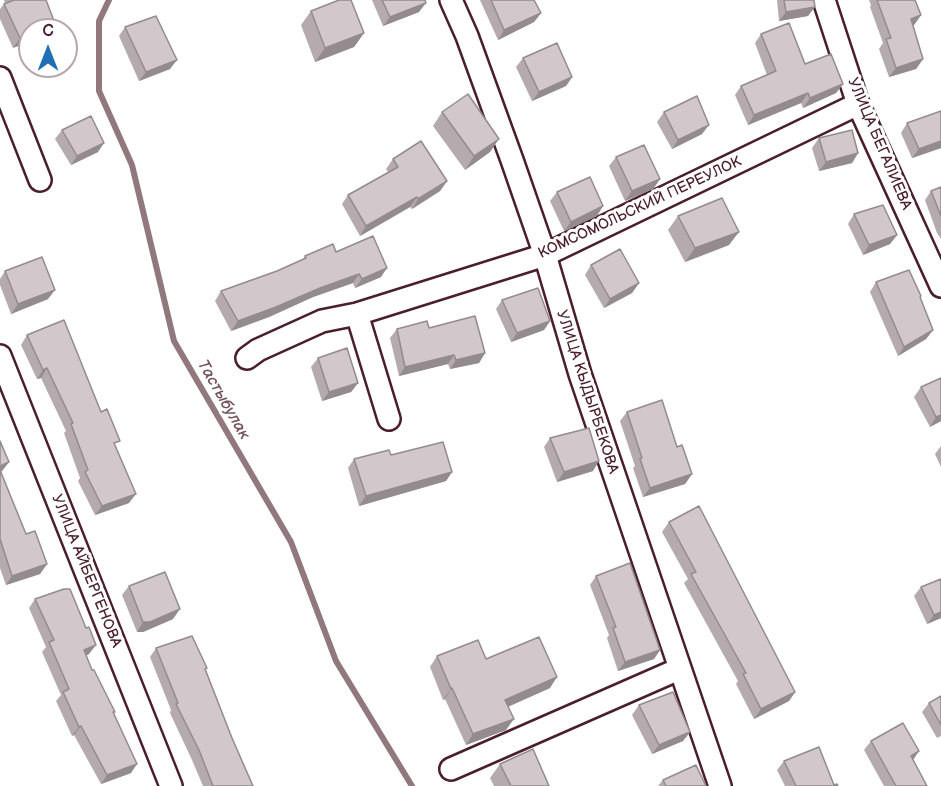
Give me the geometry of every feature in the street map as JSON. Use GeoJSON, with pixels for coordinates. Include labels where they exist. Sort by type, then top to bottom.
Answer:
{"type":"FeatureCollection","features":[{"type":"Feature","properties":{"kind":"street","name":"УЛИЦА КЫДЫРБЕКОВА"},"geometry":{"type":"LineString","coordinates":[[451,0],[468,36],[545,255],[580,374],[720,786]]}},
{"type":"Feature","properties":{"kind":"street","name":"УЛИЦА БЕГАЛИЕВА"},"geometry":{"type":"LineString","coordinates":[[824,0],[858,104],[941,285]]}},
{"type":"Feature","properties":{"kind":"street"},"geometry":{"type":"LineString","coordinates":[[0,78],[40,180]]}},
{"type":"Feature","properties":{"kind":"street","name":"КОМСОМОЛЬСКИЙ ПЕРЕУЛОК"},"geometry":{"type":"LineString","coordinates":[[248,358],[258,350],[322,321],[357,314],[545,255],[858,104]]}},
{"type":"Feature","properties":{"kind":"street"},"geometry":{"type":"LineString","coordinates":[[357,314],[389,419]]}},
{"type":"Feature","properties":{"kind":"street","name":"УЛИЦА АЙБЕРГЕНОВА"},"geometry":{"type":"LineString","coordinates":[[0,356],[171,786]]}},
{"type":"Feature","properties":{"kind":"street"},"geometry":{"type":"LineString","coordinates":[[451,769],[679,669]]}},
{"type":"Feature","properties":{"kind":"building"},"geometry":{"type":"Polygon","coordinates":[[[14,0],[46,0],[53,18],[18,18],[18,34],[4,4],[14,0]]]}},
{"type":"Feature","properties":{"kind":"building"},"geometry":{"type":"Polygon","coordinates":[[[339,0],[351,0],[364,33],[325,48],[311,11],[339,0]]]}},
{"type":"Feature","properties":{"kind":"building"},"geometry":{"type":"Polygon","coordinates":[[[382,0],[425,0],[426,3],[390,17],[382,0]]]}},
{"type":"Feature","properties":{"kind":"building"},"geometry":{"type":"Polygon","coordinates":[[[491,0],[534,0],[541,13],[504,30],[491,0]]]}},
{"type":"Feature","properties":{"kind":"building"},"geometry":{"type":"Polygon","coordinates":[[[784,0],[814,0],[815,7],[786,12],[784,0]]]}},
{"type":"Feature","properties":{"kind":"building"},"geometry":{"type":"Polygon","coordinates":[[[877,0],[915,0],[921,15],[911,19],[923,59],[896,68],[886,39],[891,38],[877,0]]]}},
{"type":"Feature","properties":{"kind":"building"},"geometry":{"type":"Polygon","coordinates":[[[156,16],[177,60],[146,72],[125,27],[156,16]]]}},
{"type":"Feature","properties":{"kind":"building"},"geometry":{"type":"Polygon","coordinates":[[[789,23],[805,64],[831,54],[843,84],[810,98],[808,93],[754,115],[741,86],[776,71],[761,34],[789,23]]]}},
{"type":"Feature","properties":{"kind":"building"},"geometry":{"type":"Polygon","coordinates":[[[557,43],[572,77],[539,92],[523,58],[557,43]]]}},
{"type":"Feature","properties":{"kind":"building"},"geometry":{"type":"Polygon","coordinates":[[[468,94],[499,139],[474,156],[442,112],[468,94]]]}},
{"type":"Feature","properties":{"kind":"building"},"geometry":{"type":"Polygon","coordinates":[[[697,96],[709,125],[678,140],[664,112],[697,96]]]}},
{"type":"Feature","properties":{"kind":"building"},"geometry":{"type":"Polygon","coordinates":[[[941,111],[941,141],[919,149],[907,123],[941,111]]]}},
{"type":"Feature","properties":{"kind":"building"},"geometry":{"type":"Polygon","coordinates":[[[91,116],[104,143],[77,156],[62,130],[91,116]]]}},
{"type":"Feature","properties":{"kind":"building"},"geometry":{"type":"Polygon","coordinates":[[[852,130],[858,153],[826,162],[819,138],[852,130]]]}},
{"type":"Feature","properties":{"kind":"building"},"geometry":{"type":"Polygon","coordinates":[[[421,141],[447,181],[366,226],[348,195],[398,167],[393,159],[421,141]]]}},
{"type":"Feature","properties":{"kind":"building"},"geometry":{"type":"Polygon","coordinates":[[[644,145],[660,179],[632,191],[616,157],[644,145]]]}},
{"type":"Feature","properties":{"kind":"building"},"geometry":{"type":"Polygon","coordinates":[[[590,177],[603,206],[571,222],[557,192],[590,177]]]}},
{"type":"Feature","properties":{"kind":"building"},"geometry":{"type":"Polygon","coordinates":[[[941,187],[941,216],[931,191],[941,187]]]}},
{"type":"Feature","properties":{"kind":"building"},"geometry":{"type":"Polygon","coordinates":[[[722,198],[739,232],[695,248],[678,216],[722,198]]]}},
{"type":"Feature","properties":{"kind":"building"},"geometry":{"type":"Polygon","coordinates":[[[883,205],[897,235],[869,245],[854,214],[883,205]]]}},
{"type":"Feature","properties":{"kind":"building"},"geometry":{"type":"Polygon","coordinates":[[[373,236],[387,268],[362,279],[359,274],[238,321],[221,291],[277,271],[333,244],[336,252],[373,236]]]}},
{"type":"Feature","properties":{"kind":"building"},"geometry":{"type":"Polygon","coordinates":[[[620,249],[639,283],[610,299],[591,265],[620,249]]]}},
{"type":"Feature","properties":{"kind":"building"},"geometry":{"type":"Polygon","coordinates":[[[42,257],[55,290],[18,304],[5,271],[42,257]]]}},
{"type":"Feature","properties":{"kind":"building"},"geometry":{"type":"Polygon","coordinates":[[[909,270],[933,330],[904,347],[876,282],[909,270]]]}},
{"type":"Feature","properties":{"kind":"building"},"geometry":{"type":"Polygon","coordinates":[[[538,288],[550,321],[517,333],[502,300],[538,288]]]}},
{"type":"Feature","properties":{"kind":"building"},"geometry":{"type":"Polygon","coordinates":[[[475,316],[485,353],[456,360],[454,355],[405,367],[397,329],[427,321],[429,328],[475,316]]]}},
{"type":"Feature","properties":{"kind":"building"},"geometry":{"type":"Polygon","coordinates":[[[64,320],[101,412],[107,409],[120,441],[114,443],[136,494],[102,506],[85,472],[88,470],[71,424],[73,423],[47,368],[43,370],[27,335],[64,320]]]}},
{"type":"Feature","properties":{"kind":"building"},"geometry":{"type":"Polygon","coordinates":[[[347,348],[358,383],[329,392],[318,358],[347,348]]]}},
{"type":"Feature","properties":{"kind":"building"},"geometry":{"type":"Polygon","coordinates":[[[941,378],[941,415],[936,417],[921,387],[941,378]]]}},
{"type":"Feature","properties":{"kind":"building"},"geometry":{"type":"Polygon","coordinates":[[[662,400],[677,447],[682,445],[692,474],[650,488],[627,412],[662,400]]]}},
{"type":"Feature","properties":{"kind":"building"},"geometry":{"type":"Polygon","coordinates":[[[589,428],[599,461],[564,472],[550,438],[589,428]]]}},
{"type":"Feature","properties":{"kind":"building"},"geometry":{"type":"Polygon","coordinates":[[[0,441],[9,462],[0,466],[0,441]]]}},
{"type":"Feature","properties":{"kind":"building"},"geometry":{"type":"Polygon","coordinates":[[[443,442],[452,472],[366,496],[354,459],[389,450],[391,455],[443,442]]]}},
{"type":"Feature","properties":{"kind":"building"},"geometry":{"type":"Polygon","coordinates":[[[0,470],[26,534],[35,531],[47,564],[12,576],[0,539],[0,470]]]}},
{"type":"Feature","properties":{"kind":"building"},"geometry":{"type":"Polygon","coordinates":[[[699,506],[795,692],[761,709],[743,674],[746,673],[691,574],[696,572],[669,522],[699,506]]]}},
{"type":"Feature","properties":{"kind":"building"},"geometry":{"type":"Polygon","coordinates":[[[630,563],[660,650],[625,662],[613,628],[616,627],[596,576],[630,563]]]}},
{"type":"Feature","properties":{"kind":"building"},"geometry":{"type":"Polygon","coordinates":[[[165,572],[180,609],[150,622],[143,622],[129,586],[165,572]]]}},
{"type":"Feature","properties":{"kind":"building"},"geometry":{"type":"Polygon","coordinates":[[[941,579],[941,612],[934,615],[921,587],[941,579]]]}},
{"type":"Feature","properties":{"kind":"building"},"geometry":{"type":"Polygon","coordinates":[[[70,589],[86,628],[89,627],[96,645],[84,650],[115,712],[113,712],[137,764],[107,775],[81,726],[79,727],[63,692],[69,689],[49,642],[54,640],[35,599],[70,589]]]}},
{"type":"Feature","properties":{"kind":"building"},"geometry":{"type":"Polygon","coordinates":[[[192,636],[207,668],[205,669],[253,786],[213,786],[199,750],[176,704],[178,703],[156,648],[192,636]]]}},
{"type":"Feature","properties":{"kind":"building"},"geometry":{"type":"Polygon","coordinates":[[[539,637],[557,677],[505,700],[514,719],[473,734],[437,656],[478,640],[486,659],[539,637]]]}},
{"type":"Feature","properties":{"kind":"building"},"geometry":{"type":"Polygon","coordinates":[[[673,692],[690,732],[659,745],[639,705],[673,692]]]}},
{"type":"Feature","properties":{"kind":"building"},"geometry":{"type":"Polygon","coordinates":[[[941,696],[941,725],[929,703],[941,696]]]}},
{"type":"Feature","properties":{"kind":"building"},"geometry":{"type":"Polygon","coordinates":[[[903,723],[919,751],[911,756],[927,786],[896,786],[871,741],[903,723]]]}},
{"type":"Feature","properties":{"kind":"building"},"geometry":{"type":"Polygon","coordinates":[[[819,747],[834,785],[838,786],[796,786],[784,761],[819,747]]]}},
{"type":"Feature","properties":{"kind":"building"},"geometry":{"type":"Polygon","coordinates":[[[533,749],[549,786],[511,786],[500,764],[533,749]]]}},
{"type":"Feature","properties":{"kind":"building"},"geometry":{"type":"Polygon","coordinates":[[[696,765],[706,786],[666,786],[663,780],[696,765]]]}},
{"type":"Feature","properties":{"kind":"waterway","name":"Тастыбулак"},"geometry":{"type":"LineString","coordinates":[[109,0],[99,21],[99,91],[132,165],[174,341],[291,542],[336,661],[412,786]]}}]}
